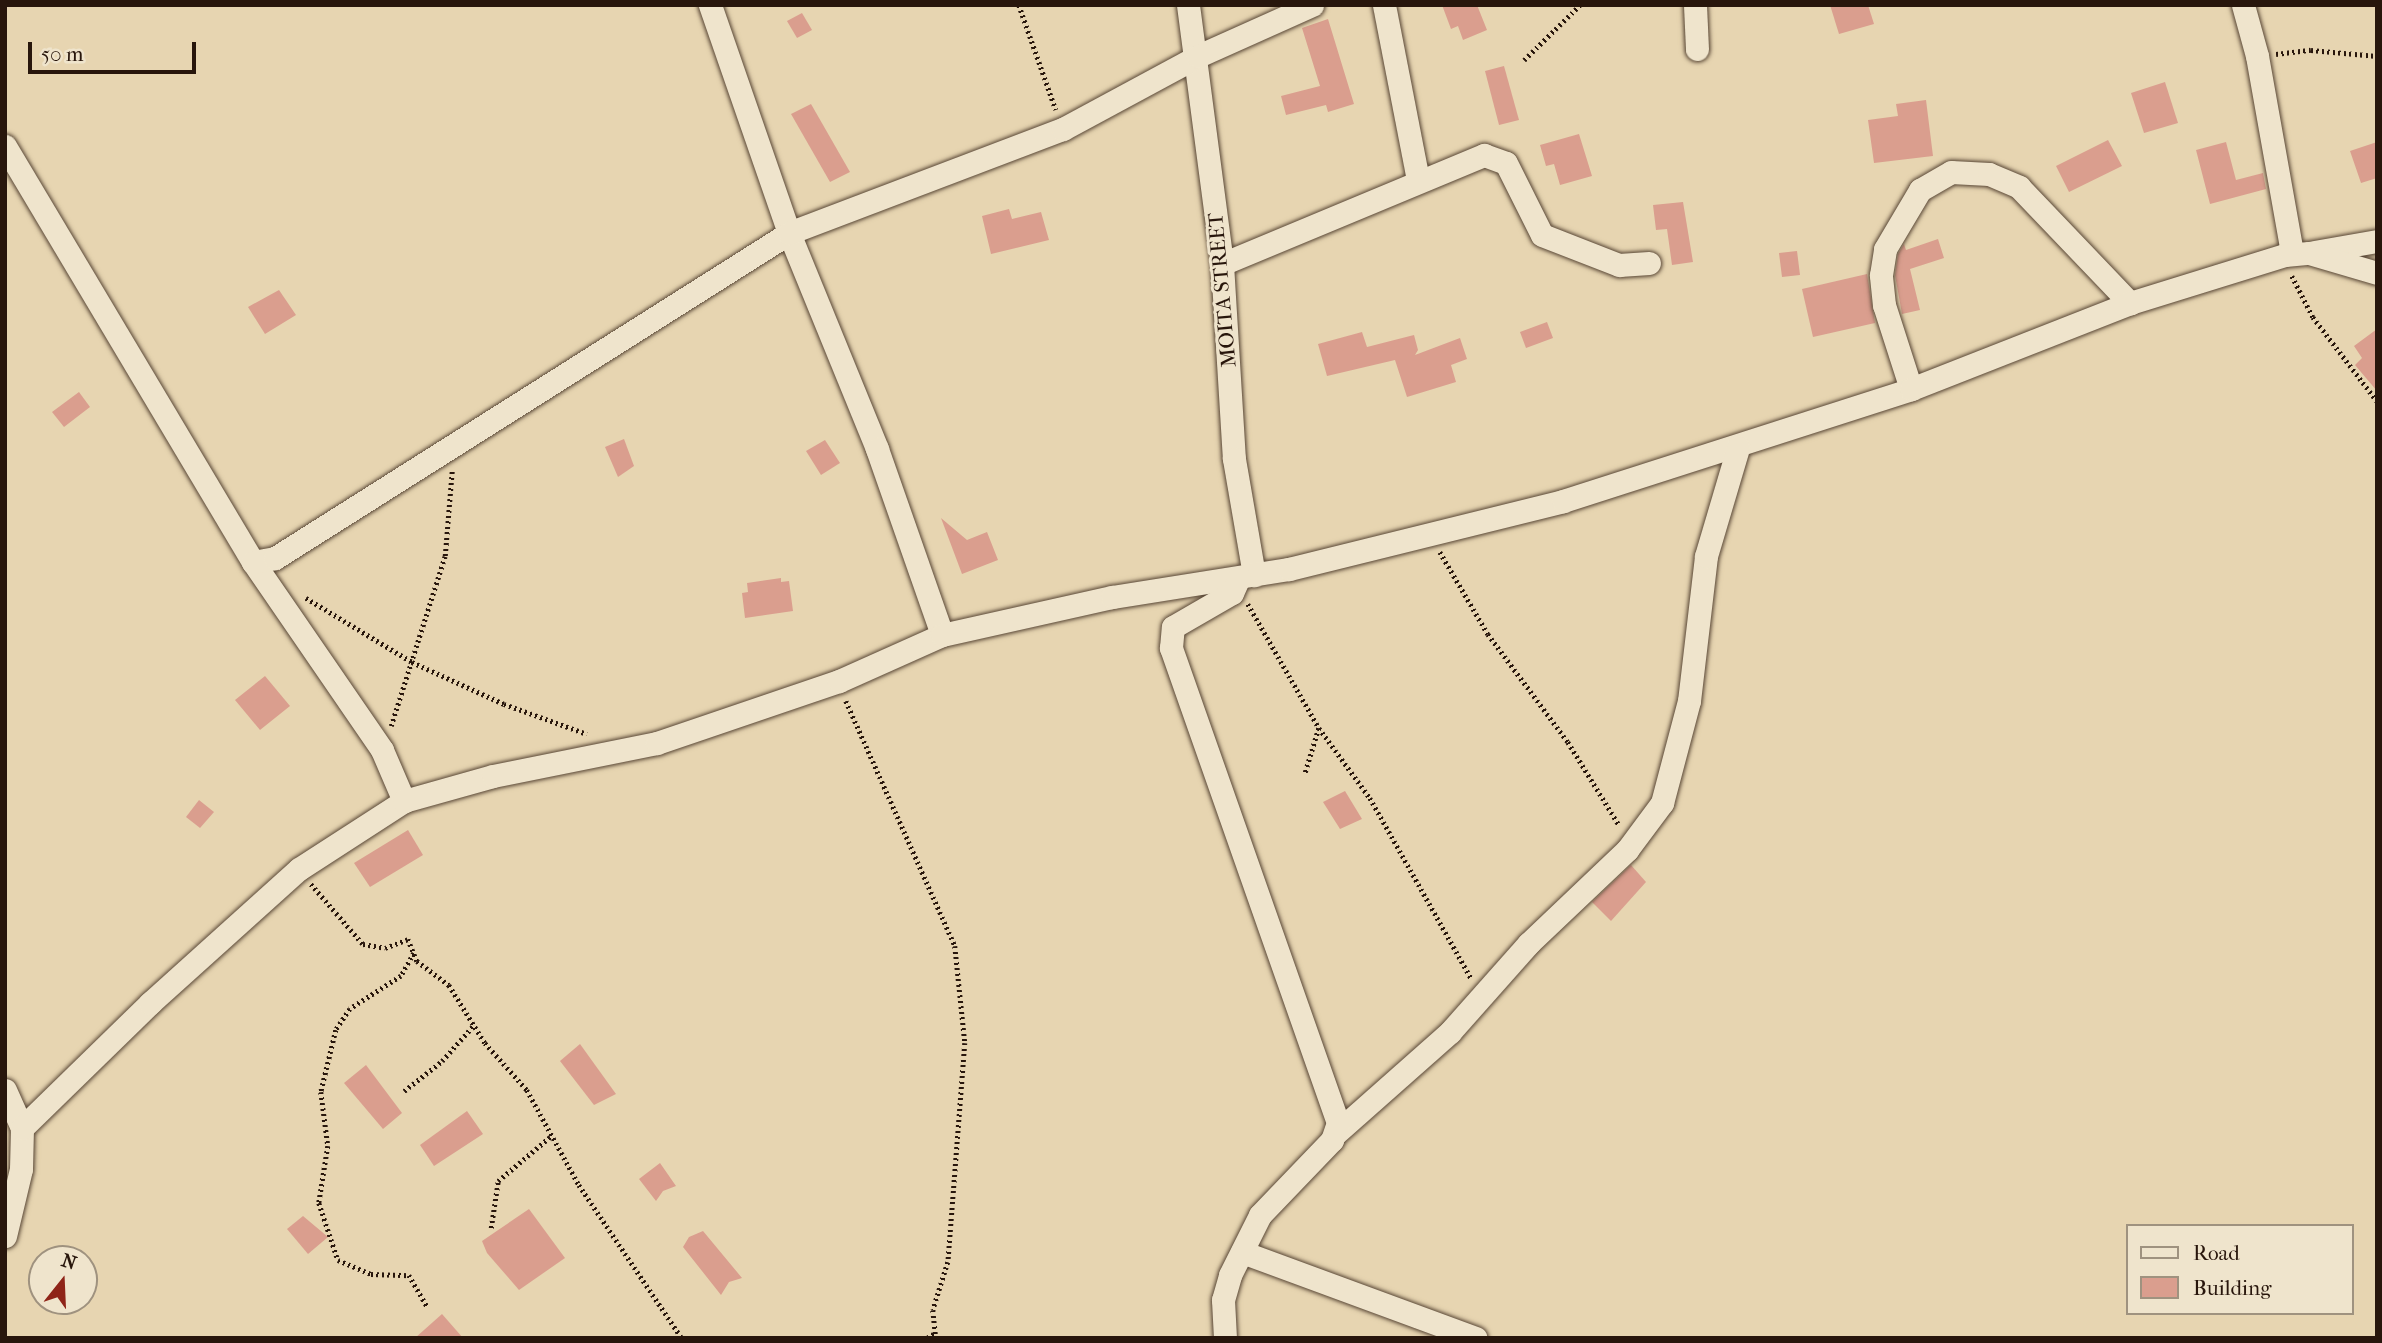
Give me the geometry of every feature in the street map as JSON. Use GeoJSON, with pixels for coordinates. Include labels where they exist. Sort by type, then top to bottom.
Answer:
{"type":"FeatureCollection","features":[{"type":"Feature","properties":{"kind":"street"},"geometry":{"type":"LineString","coordinates":[[710,5],[789,233],[877,449],[942,635]]}},
{"type":"Feature","properties":{"kind":"street","name":"MOITA STREET"},"geometry":{"type":"LineString","coordinates":[[1188,5],[1198,56],[1222,264],[1243,579]]}},
{"type":"Feature","properties":{"kind":"street"},"geometry":{"type":"LineString","coordinates":[[253,562],[275,558],[450,444],[789,233],[1063,129],[1198,56],[1312,5]]}},
{"type":"Feature","properties":{"kind":"street"},"geometry":{"type":"LineString","coordinates":[[1384,5],[1418,180]]}},
{"type":"Feature","properties":{"kind":"street"},"geometry":{"type":"LineString","coordinates":[[1695,5],[1696,50]]}},
{"type":"Feature","properties":{"kind":"street"},"geometry":{"type":"LineString","coordinates":[[2243,5],[2257,56],[2295,254]]}},
{"type":"Feature","properties":{"kind":"street"},"geometry":{"type":"LineString","coordinates":[[5,146],[253,562],[382,750],[404,801]]}},
{"type":"Feature","properties":{"kind":"street"},"geometry":{"type":"LineString","coordinates":[[1222,264],[1469,157],[1501,159],[1542,234],[1619,265],[1649,263]]}},
{"type":"Feature","properties":{"kind":"street"},"geometry":{"type":"LineString","coordinates":[[1911,389],[1884,305],[1881,275],[1885,249],[1920,190],[1951,172],[1989,174],[2019,187],[2130,303]]}},
{"type":"Feature","properties":{"kind":"street"},"geometry":{"type":"LineString","coordinates":[[22,1128],[150,1003],[299,869],[404,801],[493,776],[657,743],[839,681],[942,635],[1112,597],[1243,579],[1563,501],[1738,447],[1911,389],[2130,303],[2295,254],[2377,241]]}},
{"type":"Feature","properties":{"kind":"street"},"geometry":{"type":"LineString","coordinates":[[2295,254],[2377,273]]}},
{"type":"Feature","properties":{"kind":"street"},"geometry":{"type":"LineString","coordinates":[[1225,1338],[1223,1300],[1242,1252],[1267,1206],[1336,1133],[1450,1032],[1631,844],[1669,789],[1689,701],[1706,556],[1738,447]]}},
{"type":"Feature","properties":{"kind":"street"},"geometry":{"type":"LineString","coordinates":[[1243,579],[1222,600],[1173,627],[1171,648],[1338,1123],[1336,1133]]}},
{"type":"Feature","properties":{"kind":"street"},"geometry":{"type":"LineString","coordinates":[[5,1090],[22,1128],[21,1169],[5,1236]]}},
{"type":"Feature","properties":{"kind":"street"},"geometry":{"type":"LineString","coordinates":[[1242,1252],[1476,1338]]}},
{"type":"Feature","properties":{"kind":"path"},"geometry":{"type":"LineString","coordinates":[[1019,5],[1063,129]]}},
{"type":"Feature","properties":{"kind":"path"},"geometry":{"type":"LineString","coordinates":[[1524,60],[1580,5]]}},
{"type":"Feature","properties":{"kind":"path"},"geometry":{"type":"LineString","coordinates":[[2257,56],[2311,50],[2377,56]]}},
{"type":"Feature","properties":{"kind":"path"},"geometry":{"type":"LineString","coordinates":[[2295,254],[2312,317],[2377,401]]}},
{"type":"Feature","properties":{"kind":"path"},"geometry":{"type":"LineString","coordinates":[[382,750],[445,556],[453,489],[450,444]]}},
{"type":"Feature","properties":{"kind":"path"},"geometry":{"type":"LineString","coordinates":[[1429,533],[1488,634],[1568,743],[1631,844]]}},
{"type":"Feature","properties":{"kind":"path"},"geometry":{"type":"LineString","coordinates":[[1243,579],[1319,728],[1370,798],[1482,996]]}},
{"type":"Feature","properties":{"kind":"path"},"geometry":{"type":"LineString","coordinates":[[293,590],[412,662],[503,704],[593,736]]}},
{"type":"Feature","properties":{"kind":"path"},"geometry":{"type":"LineString","coordinates":[[839,681],[877,780],[955,946],[965,1043],[947,1262],[933,1310],[935,1335],[928,1338]]}},
{"type":"Feature","properties":{"kind":"path"},"geometry":{"type":"LineString","coordinates":[[1305,774],[1319,728]]}},
{"type":"Feature","properties":{"kind":"path"},"geometry":{"type":"LineString","coordinates":[[299,869],[363,944],[385,948],[405,938],[415,952],[417,961],[449,985],[474,1025],[527,1090],[551,1136],[682,1338]]}},
{"type":"Feature","properties":{"kind":"path"},"geometry":{"type":"LineString","coordinates":[[415,952],[401,976],[350,1009],[336,1030],[321,1092],[328,1146],[319,1203],[338,1260],[371,1274],[409,1275],[428,1308]]}},
{"type":"Feature","properties":{"kind":"path"},"geometry":{"type":"LineString","coordinates":[[404,1091],[442,1061],[474,1025]]}},
{"type":"Feature","properties":{"kind":"path"},"geometry":{"type":"LineString","coordinates":[[491,1228],[498,1181],[551,1136]]}},
{"type":"Feature","properties":{"kind":"building"},"geometry":{"type":"Polygon","coordinates":[[[1442,5],[1477,5],[1487,30],[1463,40],[1458,26],[1451,29],[1442,5]]]}},
{"type":"Feature","properties":{"kind":"building"},"geometry":{"type":"Polygon","coordinates":[[[1830,5],[1868,5],[1874,24],[1839,34],[1830,5]]]}},
{"type":"Feature","properties":{"kind":"building"},"geometry":{"type":"Polygon","coordinates":[[[802,13],[812,30],[797,38],[787,21],[802,13]]]}},
{"type":"Feature","properties":{"kind":"building"},"geometry":{"type":"Polygon","coordinates":[[[1328,19],[1354,104],[1328,112],[1326,105],[1286,115],[1281,96],[1320,86],[1302,28],[1328,19]]]}},
{"type":"Feature","properties":{"kind":"building"},"geometry":{"type":"Polygon","coordinates":[[[1504,66],[1519,120],[1499,125],[1485,71],[1504,66]]]}},
{"type":"Feature","properties":{"kind":"building"},"geometry":{"type":"Polygon","coordinates":[[[2165,82],[2178,123],[2144,133],[2131,93],[2165,82]]]}},
{"type":"Feature","properties":{"kind":"building"},"geometry":{"type":"Polygon","coordinates":[[[1926,100],[1933,156],[1874,163],[1868,120],[1898,116],[1896,104],[1926,100]]]}},
{"type":"Feature","properties":{"kind":"building"},"geometry":{"type":"Polygon","coordinates":[[[811,104],[850,172],[830,182],[791,114],[811,104]]]}},
{"type":"Feature","properties":{"kind":"building"},"geometry":{"type":"Polygon","coordinates":[[[1579,134],[1592,176],[1560,185],[1554,164],[1546,166],[1540,145],[1579,134]]]}},
{"type":"Feature","properties":{"kind":"building"},"geometry":{"type":"Polygon","coordinates":[[[2108,140],[2122,166],[2069,192],[2056,166],[2108,140]]]}},
{"type":"Feature","properties":{"kind":"building"},"geometry":{"type":"Polygon","coordinates":[[[2226,142],[2236,180],[2263,173],[2266,189],[2210,204],[2196,150],[2226,142]]]}},
{"type":"Feature","properties":{"kind":"building"},"geometry":{"type":"Polygon","coordinates":[[[2377,142],[2377,178],[2361,183],[2350,151],[2377,142]]]}},
{"type":"Feature","properties":{"kind":"building"},"geometry":{"type":"Polygon","coordinates":[[[1683,202],[1693,262],[1672,265],[1667,229],[1656,230],[1653,205],[1683,202]]]}},
{"type":"Feature","properties":{"kind":"building"},"geometry":{"type":"Polygon","coordinates":[[[1009,209],[1012,219],[1041,212],[1049,240],[991,254],[982,216],[1009,209]]]}},
{"type":"Feature","properties":{"kind":"building"},"geometry":{"type":"Polygon","coordinates":[[[1938,239],[1944,258],[1910,269],[1920,310],[1902,314],[1895,275],[1898,254],[1904,244],[1906,250],[1938,239]]]}},
{"type":"Feature","properties":{"kind":"building"},"geometry":{"type":"Polygon","coordinates":[[[1797,251],[1800,275],[1782,277],[1779,253],[1797,251]]]}},
{"type":"Feature","properties":{"kind":"building"},"geometry":{"type":"Polygon","coordinates":[[[1867,274],[1875,323],[1813,337],[1802,289],[1867,274]]]}},
{"type":"Feature","properties":{"kind":"building"},"geometry":{"type":"Polygon","coordinates":[[[279,290],[296,315],[265,334],[248,307],[279,290]]]}},
{"type":"Feature","properties":{"kind":"building"},"geometry":{"type":"Polygon","coordinates":[[[1547,322],[1553,338],[1526,348],[1520,332],[1547,322]]]}},
{"type":"Feature","properties":{"kind":"building"},"geometry":{"type":"Polygon","coordinates":[[[2377,329],[2377,391],[2355,365],[2362,358],[2354,346],[2377,329]]]}},
{"type":"Feature","properties":{"kind":"building"},"geometry":{"type":"Polygon","coordinates":[[[1362,332],[1367,347],[1414,335],[1418,350],[1415,355],[1460,338],[1467,359],[1451,365],[1456,382],[1407,397],[1395,360],[1327,376],[1318,344],[1362,332]]]}},
{"type":"Feature","properties":{"kind":"building"},"geometry":{"type":"Polygon","coordinates":[[[79,392],[90,407],[64,427],[52,412],[79,392]]]}},
{"type":"Feature","properties":{"kind":"building"},"geometry":{"type":"Polygon","coordinates":[[[624,439],[634,466],[618,477],[605,447],[624,439]]]}},
{"type":"Feature","properties":{"kind":"building"},"geometry":{"type":"Polygon","coordinates":[[[825,440],[840,463],[821,475],[806,451],[825,440]]]}},
{"type":"Feature","properties":{"kind":"building"},"geometry":{"type":"Polygon","coordinates":[[[941,518],[967,540],[987,532],[998,560],[962,574],[941,518]]]}},
{"type":"Feature","properties":{"kind":"building"},"geometry":{"type":"Polygon","coordinates":[[[781,578],[781,582],[789,581],[793,611],[745,618],[742,593],[748,592],[747,583],[781,578]]]}},
{"type":"Feature","properties":{"kind":"building"},"geometry":{"type":"Polygon","coordinates":[[[265,676],[290,706],[260,730],[235,700],[265,676]]]}},
{"type":"Feature","properties":{"kind":"building"},"geometry":{"type":"Polygon","coordinates":[[[1345,791],[1362,819],[1340,829],[1323,802],[1345,791]]]}},
{"type":"Feature","properties":{"kind":"building"},"geometry":{"type":"Polygon","coordinates":[[[199,800],[214,812],[200,828],[186,817],[199,800]]]}},
{"type":"Feature","properties":{"kind":"building"},"geometry":{"type":"Polygon","coordinates":[[[408,830],[423,855],[370,887],[354,863],[408,830]]]}},
{"type":"Feature","properties":{"kind":"building"},"geometry":{"type":"Polygon","coordinates":[[[1631,865],[1646,882],[1611,921],[1592,902],[1631,865]]]}},
{"type":"Feature","properties":{"kind":"building"},"geometry":{"type":"Polygon","coordinates":[[[580,1044],[616,1094],[594,1105],[560,1061],[580,1044]]]}},
{"type":"Feature","properties":{"kind":"building"},"geometry":{"type":"Polygon","coordinates":[[[366,1065],[402,1113],[383,1129],[344,1083],[366,1065]]]}},
{"type":"Feature","properties":{"kind":"building"},"geometry":{"type":"Polygon","coordinates":[[[467,1111],[483,1134],[434,1166],[420,1145],[467,1111]]]}},
{"type":"Feature","properties":{"kind":"building"},"geometry":{"type":"Polygon","coordinates":[[[660,1163],[676,1186],[663,1191],[656,1201],[639,1179],[660,1163]]]}},
{"type":"Feature","properties":{"kind":"building"},"geometry":{"type":"Polygon","coordinates":[[[529,1209],[565,1258],[519,1290],[487,1253],[482,1241],[529,1209]]]}},
{"type":"Feature","properties":{"kind":"building"},"geometry":{"type":"Polygon","coordinates":[[[303,1216],[328,1237],[308,1254],[287,1229],[303,1216]]]}},
{"type":"Feature","properties":{"kind":"building"},"geometry":{"type":"Polygon","coordinates":[[[703,1231],[742,1278],[729,1282],[721,1295],[683,1247],[689,1237],[703,1231]]]}},
{"type":"Feature","properties":{"kind":"building"},"geometry":{"type":"Polygon","coordinates":[[[442,1314],[463,1338],[415,1338],[442,1314]]]}}]}
